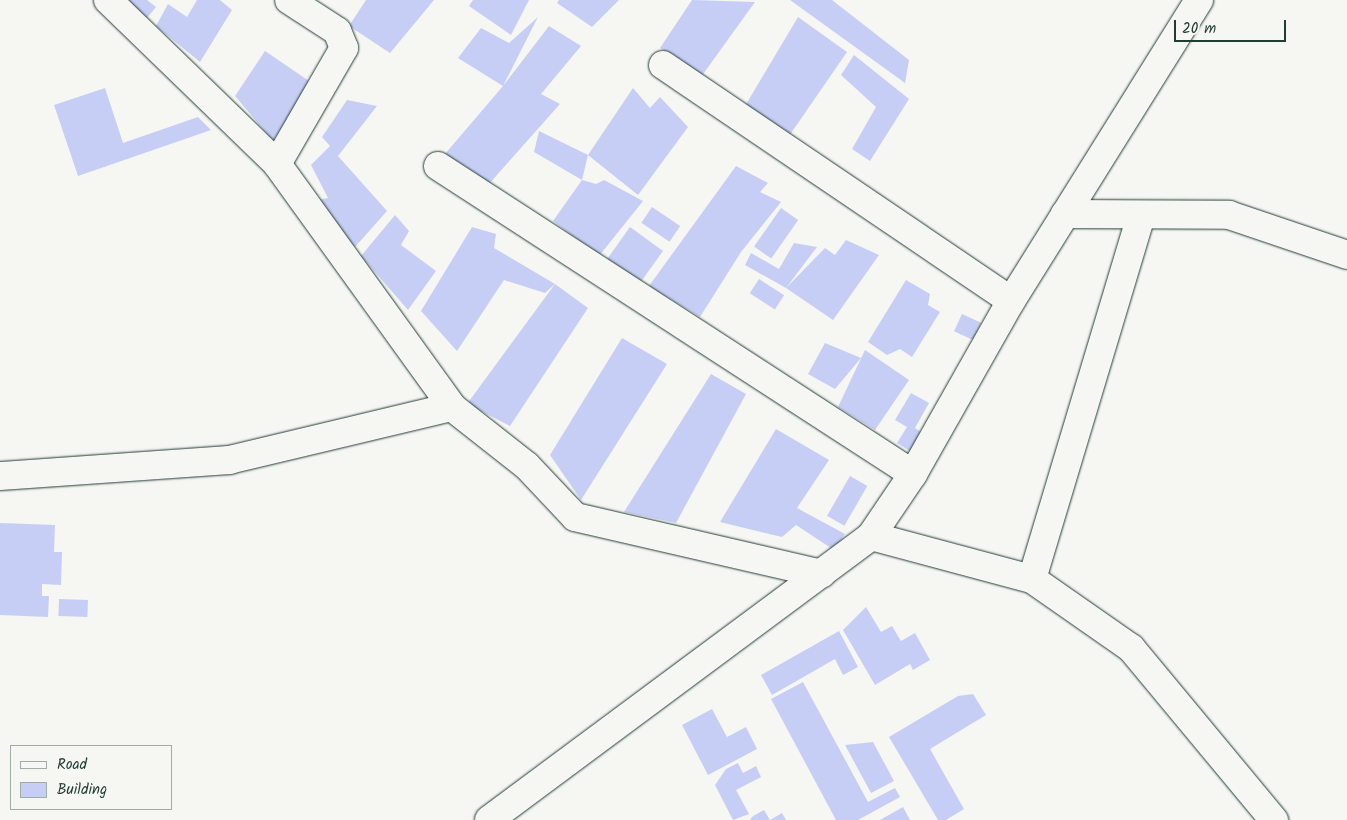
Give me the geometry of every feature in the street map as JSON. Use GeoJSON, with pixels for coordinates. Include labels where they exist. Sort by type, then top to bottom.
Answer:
{"type":"FeatureCollection","features":[{"type":"Feature","properties":{"kind":"street"},"geometry":{"type":"LineString","coordinates":[[108,0],[276,164],[452,406],[527,466],[575,517],[821,574]]}},
{"type":"Feature","properties":{"kind":"street"},"geometry":{"type":"LineString","coordinates":[[276,164],[344,48],[337,31],[289,0]]}},
{"type":"Feature","properties":{"kind":"street"},"geometry":{"type":"LineString","coordinates":[[490,820],[872,536],[913,474],[1011,301],[1199,0]]}},
{"type":"Feature","properties":{"kind":"street"},"geometry":{"type":"LineString","coordinates":[[663,65],[1011,301]]}},
{"type":"Feature","properties":{"kind":"street"},"geometry":{"type":"LineString","coordinates":[[438,166],[913,474]]}},
{"type":"Feature","properties":{"kind":"street"},"geometry":{"type":"LineString","coordinates":[[1065,214],[1229,215],[1347,255]]}},
{"type":"Feature","properties":{"kind":"street"},"geometry":{"type":"LineString","coordinates":[[1032,579],[1141,215]]}},
{"type":"Feature","properties":{"kind":"street"},"geometry":{"type":"LineString","coordinates":[[0,476],[229,460],[452,406]]}},
{"type":"Feature","properties":{"kind":"street"},"geometry":{"type":"LineString","coordinates":[[872,536],[1032,579],[1131,648],[1264,817]]}},
{"type":"Feature","properties":{"kind":"building"},"geometry":{"type":"Polygon","coordinates":[[[126,0],[147,0],[156,7],[147,18],[126,0]]]}},
{"type":"Feature","properties":{"kind":"building"},"geometry":{"type":"Polygon","coordinates":[[[197,0],[220,0],[232,10],[200,62],[156,26],[168,4],[187,17],[197,0]]]}},
{"type":"Feature","properties":{"kind":"building"},"geometry":{"type":"Polygon","coordinates":[[[366,0],[434,0],[390,53],[349,26],[366,0]]]}},
{"type":"Feature","properties":{"kind":"building"},"geometry":{"type":"Polygon","coordinates":[[[473,0],[529,0],[511,35],[469,6],[473,0]]]}},
{"type":"Feature","properties":{"kind":"building"},"geometry":{"type":"Polygon","coordinates":[[[559,0],[619,0],[592,27],[557,3],[559,0]]]}},
{"type":"Feature","properties":{"kind":"building"},"geometry":{"type":"Polygon","coordinates":[[[692,0],[755,2],[701,77],[660,48],[692,0]]]}},
{"type":"Feature","properties":{"kind":"building"},"geometry":{"type":"Polygon","coordinates":[[[790,0],[832,0],[909,60],[905,83],[790,0]]]}},
{"type":"Feature","properties":{"kind":"building"},"geometry":{"type":"Polygon","coordinates":[[[538,17],[503,86],[458,58],[481,28],[509,43],[538,17]]]}},
{"type":"Feature","properties":{"kind":"building"},"geometry":{"type":"Polygon","coordinates":[[[798,17],[847,52],[787,139],[745,106],[798,17]]]}},
{"type":"Feature","properties":{"kind":"building"},"geometry":{"type":"Polygon","coordinates":[[[549,26],[581,46],[541,94],[560,104],[488,185],[445,154],[503,86],[549,26]]]}},
{"type":"Feature","properties":{"kind":"building"},"geometry":{"type":"Polygon","coordinates":[[[265,51],[312,83],[273,141],[235,96],[265,51]]]}},
{"type":"Feature","properties":{"kind":"building"},"geometry":{"type":"Polygon","coordinates":[[[854,55],[909,99],[870,161],[852,149],[876,107],[841,75],[854,55]]]}},
{"type":"Feature","properties":{"kind":"building"},"geometry":{"type":"Polygon","coordinates":[[[105,88],[123,143],[198,117],[211,130],[78,176],[54,105],[105,88]]]}},
{"type":"Feature","properties":{"kind":"building"},"geometry":{"type":"Polygon","coordinates":[[[633,88],[650,108],[660,97],[688,127],[638,195],[588,155],[633,88]]]}},
{"type":"Feature","properties":{"kind":"building"},"geometry":{"type":"Polygon","coordinates":[[[347,100],[377,106],[338,156],[387,211],[355,247],[318,200],[328,198],[311,165],[330,146],[322,137],[347,100]]]}},
{"type":"Feature","properties":{"kind":"building"},"geometry":{"type":"Polygon","coordinates":[[[539,131],[588,155],[582,180],[534,152],[539,131]]]}},
{"type":"Feature","properties":{"kind":"building"},"geometry":{"type":"Polygon","coordinates":[[[736,166],[768,183],[760,192],[781,202],[741,252],[700,317],[649,286],[736,166]]]}},
{"type":"Feature","properties":{"kind":"building"},"geometry":{"type":"Polygon","coordinates":[[[582,180],[596,184],[604,180],[643,201],[599,256],[553,221],[582,180]]]}},
{"type":"Feature","properties":{"kind":"building"},"geometry":{"type":"Polygon","coordinates":[[[652,207],[680,226],[670,242],[641,223],[652,207]]]}},
{"type":"Feature","properties":{"kind":"building"},"geometry":{"type":"Polygon","coordinates":[[[781,208],[798,220],[771,259],[754,247],[781,208]]]}},
{"type":"Feature","properties":{"kind":"building"},"geometry":{"type":"Polygon","coordinates":[[[395,215],[409,231],[401,245],[436,271],[408,310],[361,256],[395,215]]]}},
{"type":"Feature","properties":{"kind":"building"},"geometry":{"type":"Polygon","coordinates":[[[472,227],[496,234],[494,248],[555,284],[545,293],[504,280],[457,351],[421,311],[472,227]]]}},
{"type":"Feature","properties":{"kind":"building"},"geometry":{"type":"Polygon","coordinates":[[[630,227],[663,251],[640,283],[603,265],[630,227]]]}},
{"type":"Feature","properties":{"kind":"building"},"geometry":{"type":"Polygon","coordinates":[[[846,240],[879,255],[833,320],[786,288],[825,248],[835,255],[846,240]]]}},
{"type":"Feature","properties":{"kind":"building"},"geometry":{"type":"Polygon","coordinates":[[[794,243],[817,247],[786,288],[745,265],[751,253],[779,269],[794,243]]]}},
{"type":"Feature","properties":{"kind":"building"},"geometry":{"type":"Polygon","coordinates":[[[759,279],[784,295],[775,310],[750,293],[759,279]]]}},
{"type":"Feature","properties":{"kind":"building"},"geometry":{"type":"Polygon","coordinates":[[[906,280],[930,294],[928,305],[940,312],[912,357],[900,349],[887,355],[868,342],[906,280]]]}},
{"type":"Feature","properties":{"kind":"building"},"geometry":{"type":"Polygon","coordinates":[[[555,284],[588,308],[510,426],[467,404],[555,284]]]}},
{"type":"Feature","properties":{"kind":"building"},"geometry":{"type":"Polygon","coordinates":[[[962,314],[981,323],[973,340],[954,331],[962,314]]]}},
{"type":"Feature","properties":{"kind":"building"},"geometry":{"type":"Polygon","coordinates":[[[622,338],[667,364],[581,500],[550,455],[622,338]]]}},
{"type":"Feature","properties":{"kind":"building"},"geometry":{"type":"Polygon","coordinates":[[[825,343],[861,358],[835,389],[808,374],[825,343]]]}},
{"type":"Feature","properties":{"kind":"building"},"geometry":{"type":"Polygon","coordinates":[[[865,350],[909,380],[875,430],[838,407],[865,350]]]}},
{"type":"Feature","properties":{"kind":"building"},"geometry":{"type":"Polygon","coordinates":[[[711,374],[746,394],[676,523],[624,512],[711,374]]]}},
{"type":"Feature","properties":{"kind":"building"},"geometry":{"type":"Polygon","coordinates":[[[911,393],[929,403],[915,428],[924,434],[913,453],[897,443],[907,427],[895,420],[911,393]]]}},
{"type":"Feature","properties":{"kind":"building"},"geometry":{"type":"Polygon","coordinates":[[[776,429],[829,460],[797,508],[845,534],[834,550],[796,525],[782,537],[720,522],[776,429]]]}},
{"type":"Feature","properties":{"kind":"building"},"geometry":{"type":"Polygon","coordinates":[[[850,476],[867,486],[844,526],[827,516],[850,476]]]}},
{"type":"Feature","properties":{"kind":"building"},"geometry":{"type":"Polygon","coordinates":[[[0,523],[55,525],[54,552],[62,552],[61,585],[42,584],[42,596],[49,596],[48,617],[0,615],[0,523]]]}},
{"type":"Feature","properties":{"kind":"building"},"geometry":{"type":"Polygon","coordinates":[[[59,599],[88,600],[87,617],[58,616],[59,599]]]}},
{"type":"Feature","properties":{"kind":"building"},"geometry":{"type":"Polygon","coordinates":[[[866,607],[881,632],[892,626],[901,641],[915,633],[930,660],[913,670],[910,664],[875,685],[843,630],[866,607]]]}},
{"type":"Feature","properties":{"kind":"building"},"geometry":{"type":"Polygon","coordinates":[[[839,631],[858,667],[843,675],[835,659],[772,695],[761,675],[839,631]]]}},
{"type":"Feature","properties":{"kind":"building"},"geometry":{"type":"Polygon","coordinates":[[[803,682],[868,802],[895,788],[900,797],[858,820],[836,820],[771,699],[803,682]]]}},
{"type":"Feature","properties":{"kind":"building"},"geometry":{"type":"Polygon","coordinates":[[[973,694],[986,715],[930,749],[964,809],[946,820],[938,820],[889,737],[958,696],[973,694]]]}},
{"type":"Feature","properties":{"kind":"building"},"geometry":{"type":"Polygon","coordinates":[[[712,709],[727,737],[746,727],[757,749],[708,775],[682,725],[712,709]]]}},
{"type":"Feature","properties":{"kind":"building"},"geometry":{"type":"Polygon","coordinates":[[[873,742],[894,781],[871,793],[845,745],[873,742]]]}},
{"type":"Feature","properties":{"kind":"building"},"geometry":{"type":"Polygon","coordinates":[[[738,763],[743,773],[756,766],[761,777],[736,790],[749,814],[733,820],[715,785],[726,769],[738,763]]]}},
{"type":"Feature","properties":{"kind":"building"},"geometry":{"type":"Polygon","coordinates":[[[903,807],[910,820],[880,820],[903,807]]]}},
{"type":"Feature","properties":{"kind":"building"},"geometry":{"type":"Polygon","coordinates":[[[764,810],[770,820],[750,820],[753,816],[764,810]]]}},
{"type":"Feature","properties":{"kind":"building"},"geometry":{"type":"Polygon","coordinates":[[[782,813],[786,820],[770,820],[782,813]]]}}]}
